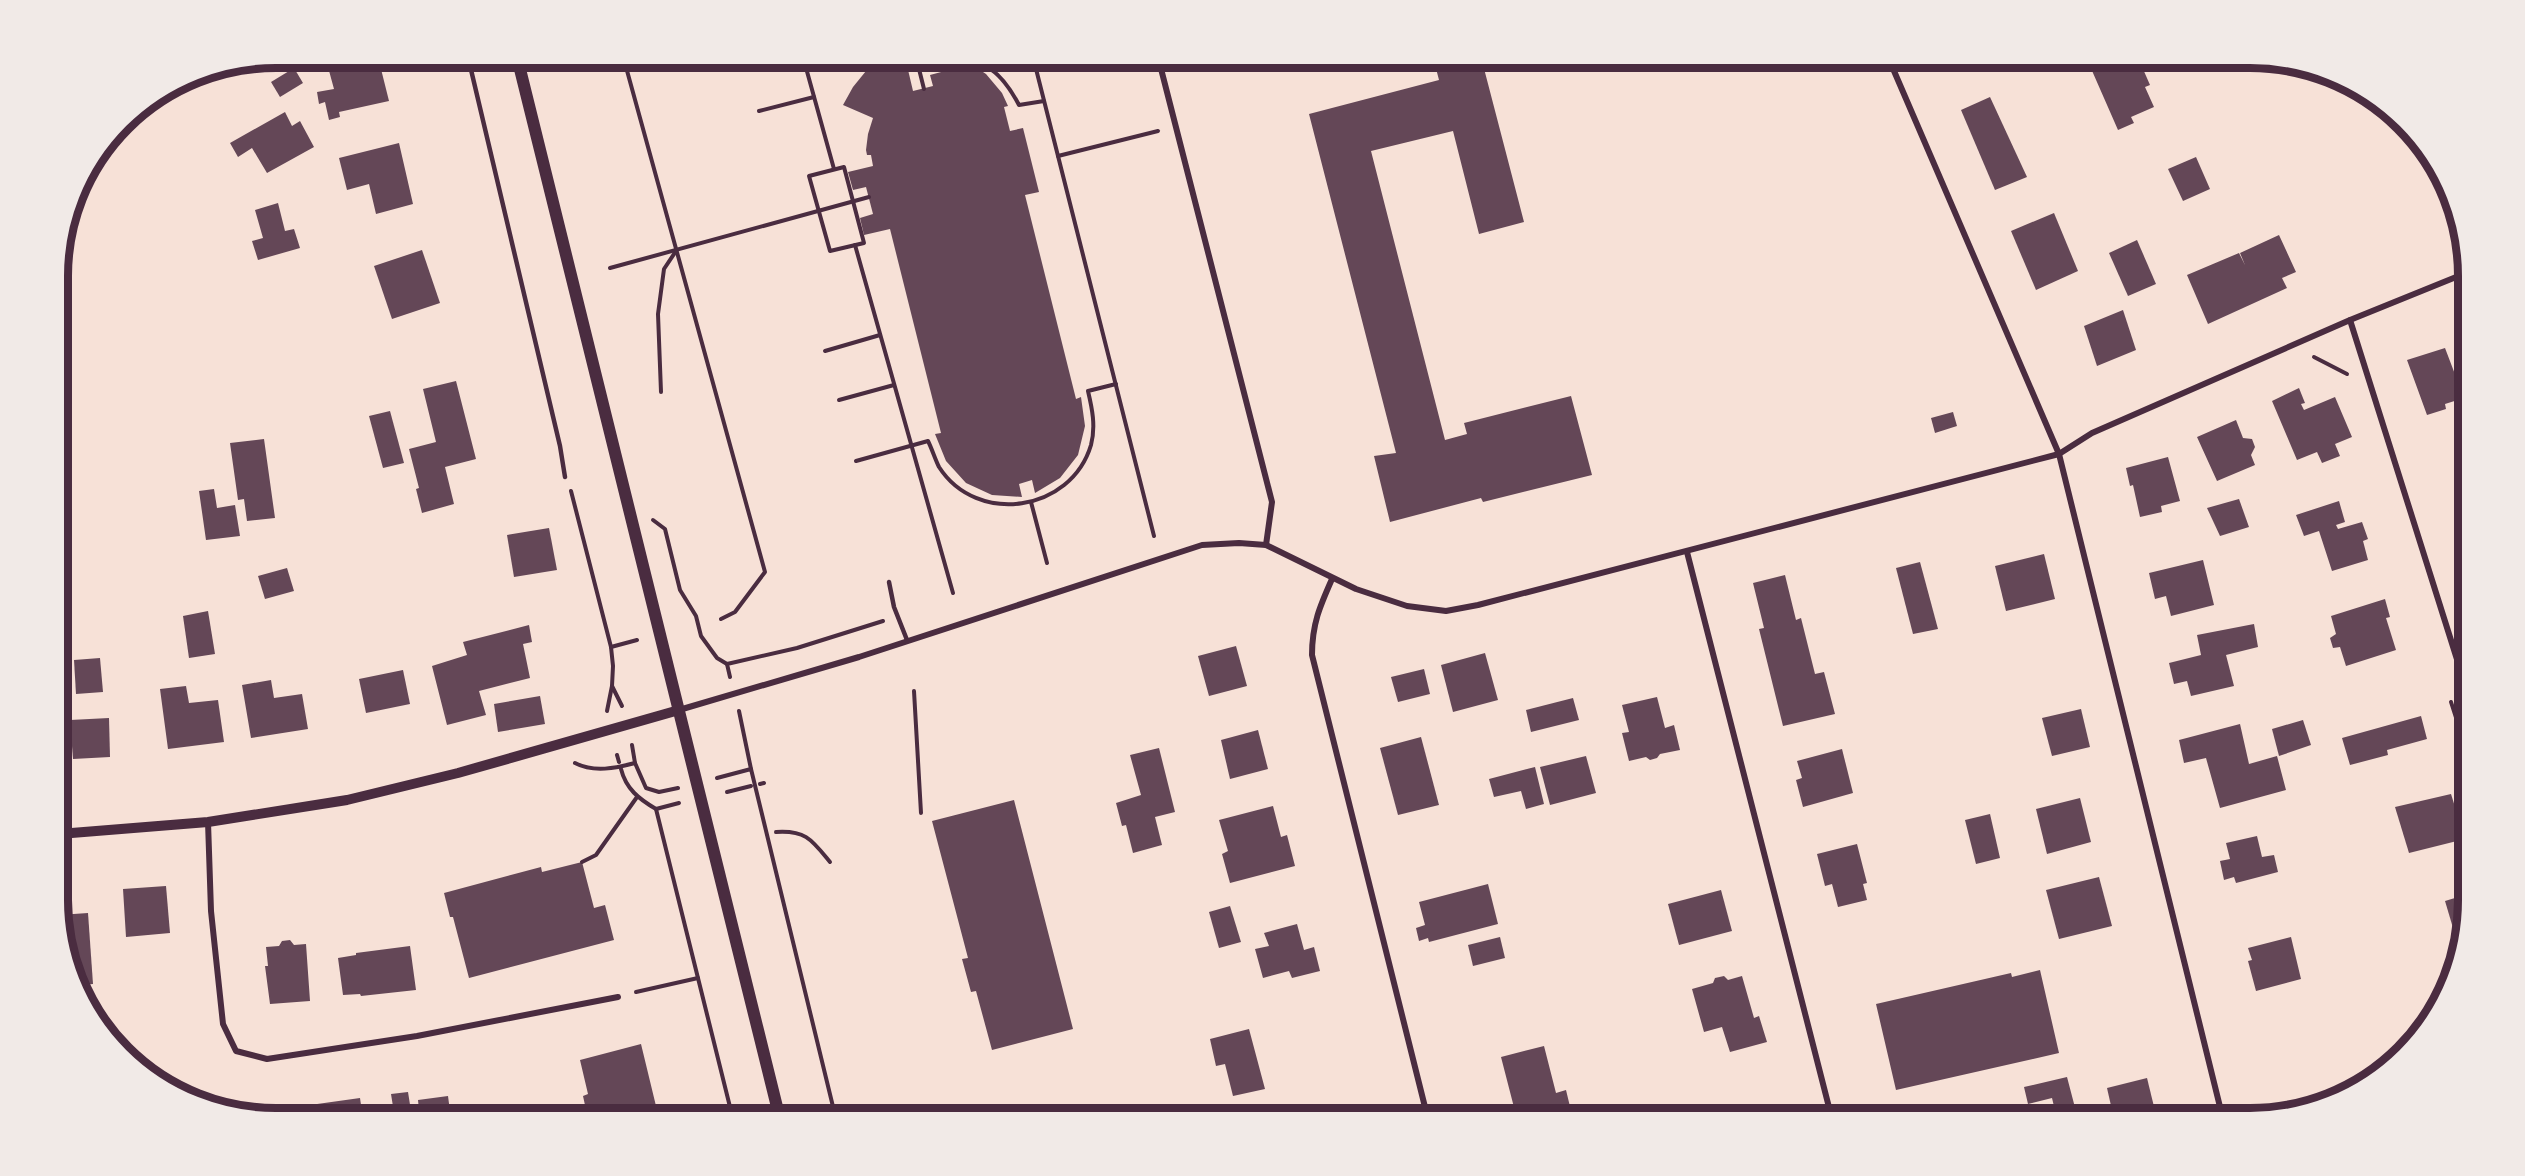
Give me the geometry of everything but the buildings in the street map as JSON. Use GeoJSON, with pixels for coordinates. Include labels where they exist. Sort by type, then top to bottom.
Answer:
{"type":"FeatureCollection","features":[{"type":"Feature","properties":{"kind":"main road"},"geometry":{"type":"LineString","coordinates":[[520,68],[777,1108]]}},
{"type":"Feature","properties":{"kind":"street"},"geometry":{"type":"LineString","coordinates":[[1161,68],[1272,502],[1266,545]]}},
{"type":"Feature","properties":{"kind":"street"},"geometry":{"type":"LineString","coordinates":[[1893,68],[2059,454],[2220,1108]]}},
{"type":"Feature","properties":{"kind":"street"},"geometry":{"type":"LineString","coordinates":[[68,833],[207,822],[372,795],[458,773],[859,657],[1202,545],[1239,543],[1266,545],[1332,579],[1389,601],[1446,611],[1478,605],[2059,454],[2092,433],[2350,320],[2458,276]]}},
{"type":"Feature","properties":{"kind":"street"},"geometry":{"type":"LineString","coordinates":[[2350,320],[2458,662]]}},
{"type":"Feature","properties":{"kind":"street"},"geometry":{"type":"LineString","coordinates":[[1687,552],[1829,1108]]}},
{"type":"Feature","properties":{"kind":"street"},"geometry":{"type":"LineString","coordinates":[[1332,579],[1316,614],[1312,635],[1312,655],[1425,1108]]}},
{"type":"Feature","properties":{"kind":"street"},"geometry":{"type":"LineString","coordinates":[[207,822],[211,911],[223,1024],[236,1052],[267,1059],[417,1036],[618,997]]}},
{"type":"Feature","properties":{"kind":"lane"},"geometry":{"type":"LineString","coordinates":[[471,68],[560,446],[565,477]]}},
{"type":"Feature","properties":{"kind":"lane"},"geometry":{"type":"LineString","coordinates":[[889,582],[907,640]]}},
{"type":"Feature","properties":{"kind":"path"},"geometry":{"type":"LineString","coordinates":[[626,68],[765,572],[735,612],[721,619]]}},
{"type":"Feature","properties":{"kind":"path"},"geometry":{"type":"LineString","coordinates":[[806,68],[834,169]]}},
{"type":"Feature","properties":{"kind":"path"},"geometry":{"type":"LineString","coordinates":[[919,68],[924,88]]}},
{"type":"Feature","properties":{"kind":"path"},"geometry":{"type":"LineString","coordinates":[[991,68],[1008,85],[1019,105],[1044,100]]}},
{"type":"Feature","properties":{"kind":"path"},"geometry":{"type":"LineString","coordinates":[[1036,68],[1154,536]]}},
{"type":"Feature","properties":{"kind":"path"},"geometry":{"type":"LineString","coordinates":[[759,111],[814,97]]}},
{"type":"Feature","properties":{"kind":"path"},"geometry":{"type":"LineString","coordinates":[[1058,156],[1165,129]]}},
{"type":"Feature","properties":{"kind":"path"},"geometry":{"type":"LineString","coordinates":[[844,167],[864,243],[830,251],[809,176],[834,169],[844,167]]}},
{"type":"Feature","properties":{"kind":"path"},"geometry":{"type":"LineString","coordinates":[[610,268],[869,198]]}},
{"type":"Feature","properties":{"kind":"path"},"geometry":{"type":"LineString","coordinates":[[855,245],[952,593]]}},
{"type":"Feature","properties":{"kind":"path"},"geometry":{"type":"LineString","coordinates":[[661,392],[658,314],[664,269],[676,250]]}},
{"type":"Feature","properties":{"kind":"path"},"geometry":{"type":"LineString","coordinates":[[825,351],[880,335]]}},
{"type":"Feature","properties":{"kind":"path"},"geometry":{"type":"LineString","coordinates":[[2304,361],[2315,357],[2347,373],[2350,384]]}},
{"type":"Feature","properties":{"kind":"path"},"geometry":{"type":"LineString","coordinates":[[856,461],[928,441],[939,467],[958,487],[982,501],[1009,506],[1031,502],[1060,489],[1079,469],[1091,444],[1094,417],[1088,391],[1116,384]]}},
{"type":"Feature","properties":{"kind":"path"},"geometry":{"type":"LineString","coordinates":[[839,400],[894,385]]}},
{"type":"Feature","properties":{"kind":"path"},"geometry":{"type":"LineString","coordinates":[[565,477],[572,493],[611,647],[612,686],[606,708],[607,714]]}},
{"type":"Feature","properties":{"kind":"path"},"geometry":{"type":"LineString","coordinates":[[1031,502],[1047,563]]}},
{"type":"Feature","properties":{"kind":"path"},"geometry":{"type":"LineString","coordinates":[[665,529],[681,594],[696,616],[701,636],[717,658],[727,664],[797,648],[898,616]]}},
{"type":"Feature","properties":{"kind":"path"},"geometry":{"type":"LineString","coordinates":[[611,647],[637,640]]}},
{"type":"Feature","properties":{"kind":"path"},"geometry":{"type":"LineString","coordinates":[[727,664],[730,676]]}},
{"type":"Feature","properties":{"kind":"path"},"geometry":{"type":"LineString","coordinates":[[612,686],[623,707]]}},
{"type":"Feature","properties":{"kind":"path"},"geometry":{"type":"LineString","coordinates":[[914,691],[921,813]]}},
{"type":"Feature","properties":{"kind":"path"},"geometry":{"type":"LineString","coordinates":[[2450,700],[2458,724]]}},
{"type":"Feature","properties":{"kind":"path"},"geometry":{"type":"LineString","coordinates":[[741,719],[833,1108]]}},
{"type":"Feature","properties":{"kind":"path"},"geometry":{"type":"LineString","coordinates":[[634,753],[635,763],[646,788],[652,792],[675,789]]}},
{"type":"Feature","properties":{"kind":"path"},"geometry":{"type":"LineString","coordinates":[[617,755],[619,762]]}},
{"type":"Feature","properties":{"kind":"path"},"geometry":{"type":"LineString","coordinates":[[582,766],[609,769],[635,763]]}},
{"type":"Feature","properties":{"kind":"path"},"geometry":{"type":"LineString","coordinates":[[723,776],[752,769]]}},
{"type":"Feature","properties":{"kind":"path"},"geometry":{"type":"LineString","coordinates":[[621,770],[624,782],[637,797],[656,809],[730,1108]]}},
{"type":"Feature","properties":{"kind":"path"},"geometry":{"type":"LineString","coordinates":[[727,792],[751,786]]}},
{"type":"Feature","properties":{"kind":"path"},"geometry":{"type":"LineString","coordinates":[[582,862],[597,855],[637,797]]}},
{"type":"Feature","properties":{"kind":"path"},"geometry":{"type":"LineString","coordinates":[[656,809],[679,803]]}},
{"type":"Feature","properties":{"kind":"path"},"geometry":{"type":"LineString","coordinates":[[776,832],[795,831],[813,842],[830,862]]}},
{"type":"Feature","properties":{"kind":"path"},"geometry":{"type":"LineString","coordinates":[[618,997],[698,978]]}}]}
